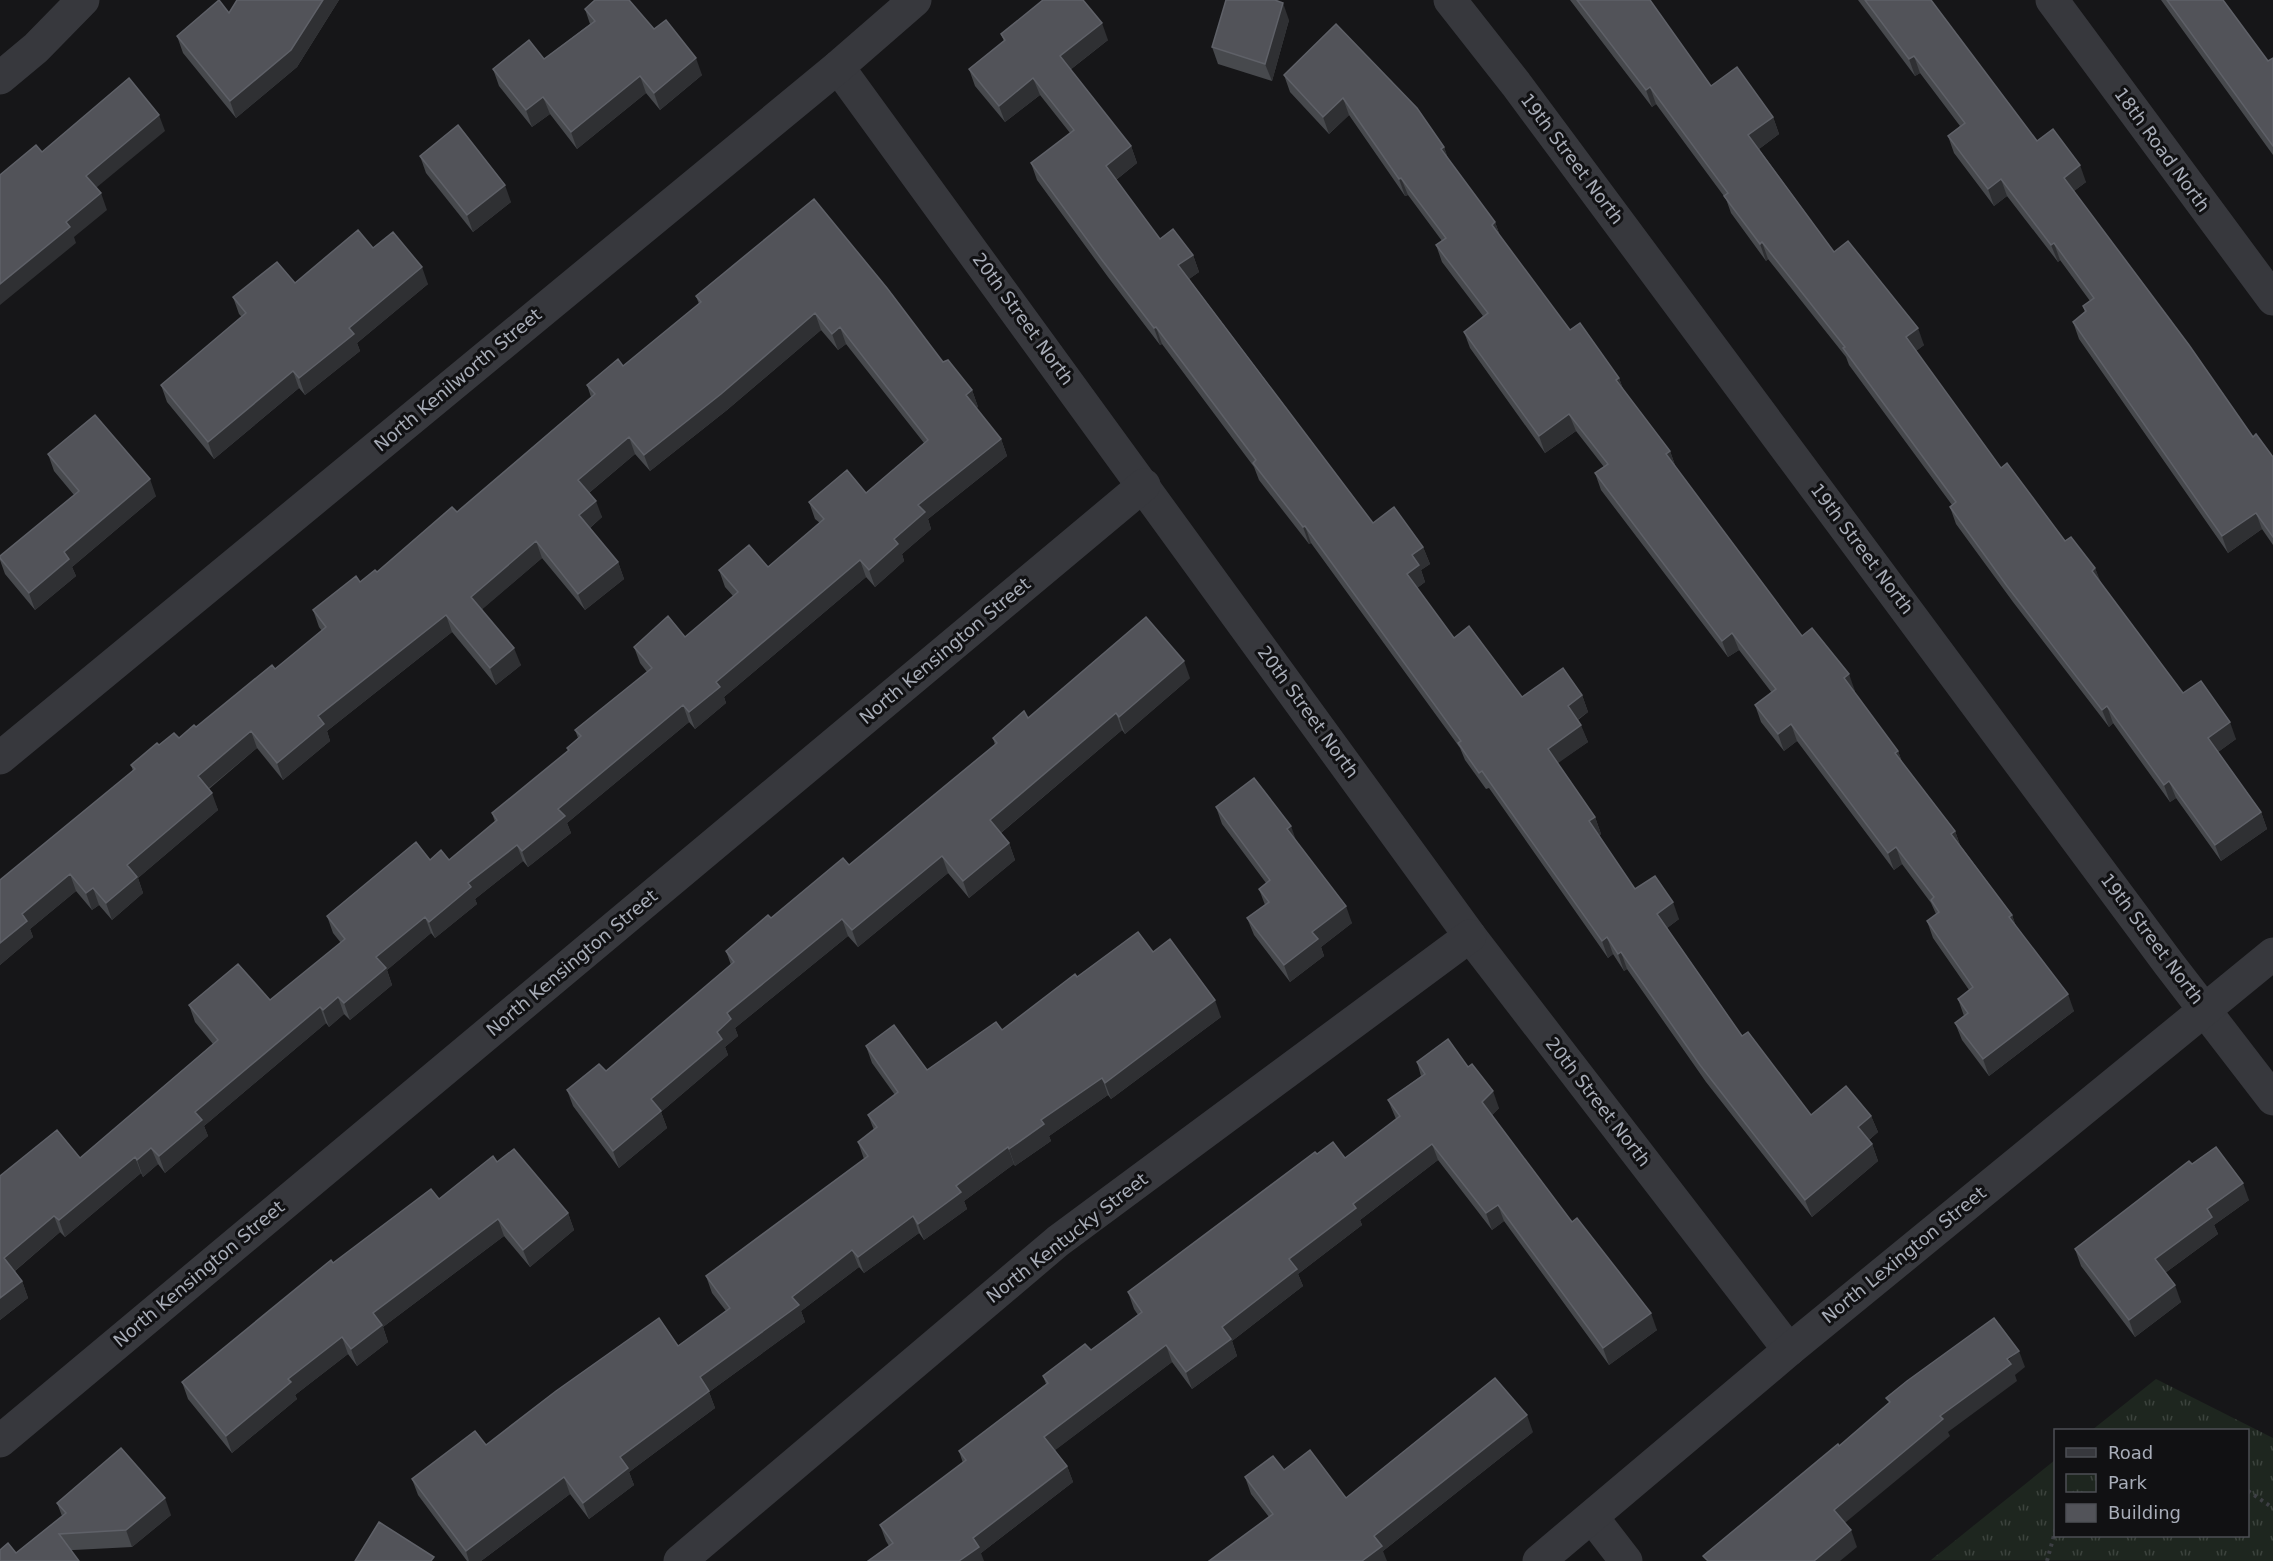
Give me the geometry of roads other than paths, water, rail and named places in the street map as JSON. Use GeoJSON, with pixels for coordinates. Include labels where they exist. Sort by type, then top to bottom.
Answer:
{"type":"FeatureCollection","features":[{"type":"Feature","properties":{"kind":"street"},"geometry":{"type":"LineString","coordinates":[[0,78],[36,48],[83,0]]}},
{"type":"Feature","properties":{"kind":"street","name":"North Kenilworth Street"},"geometry":{"type":"LineString","coordinates":[[0,758],[838,67],[915,0]]}},
{"type":"Feature","properties":{"kind":"street","name":"19th Street North"},"geometry":{"type":"LineString","coordinates":[[1450,0],[1530,103],[2273,1099]]}},
{"type":"Feature","properties":{"kind":"street","name":"18th Road North"},"geometry":{"type":"LineString","coordinates":[[2052,0],[2273,299]]}},
{"type":"Feature","properties":{"kind":"street","name":"20th Street North"},"geometry":{"type":"LineString","coordinates":[[838,67],[1470,936],[1789,1350]]}},
{"type":"Feature","properties":{"kind":"street","name":"North Kensington Street"},"geometry":{"type":"LineString","coordinates":[[0,1441],[1144,485]]}},
{"type":"Feature","properties":{"kind":"street","name":"North Kentucky Street"},"geometry":{"type":"LineString","coordinates":[[680,1561],[1058,1240],[1470,936]]}},
{"type":"Feature","properties":{"kind":"street","name":"North Lexington Street"},"geometry":{"type":"LineString","coordinates":[[1539,1561],[1789,1350],[2273,954]]}},
{"type":"Feature","properties":{"kind":"street"},"geometry":{"type":"LineString","coordinates":[[1592,1517],[1626,1561]]}}]}
